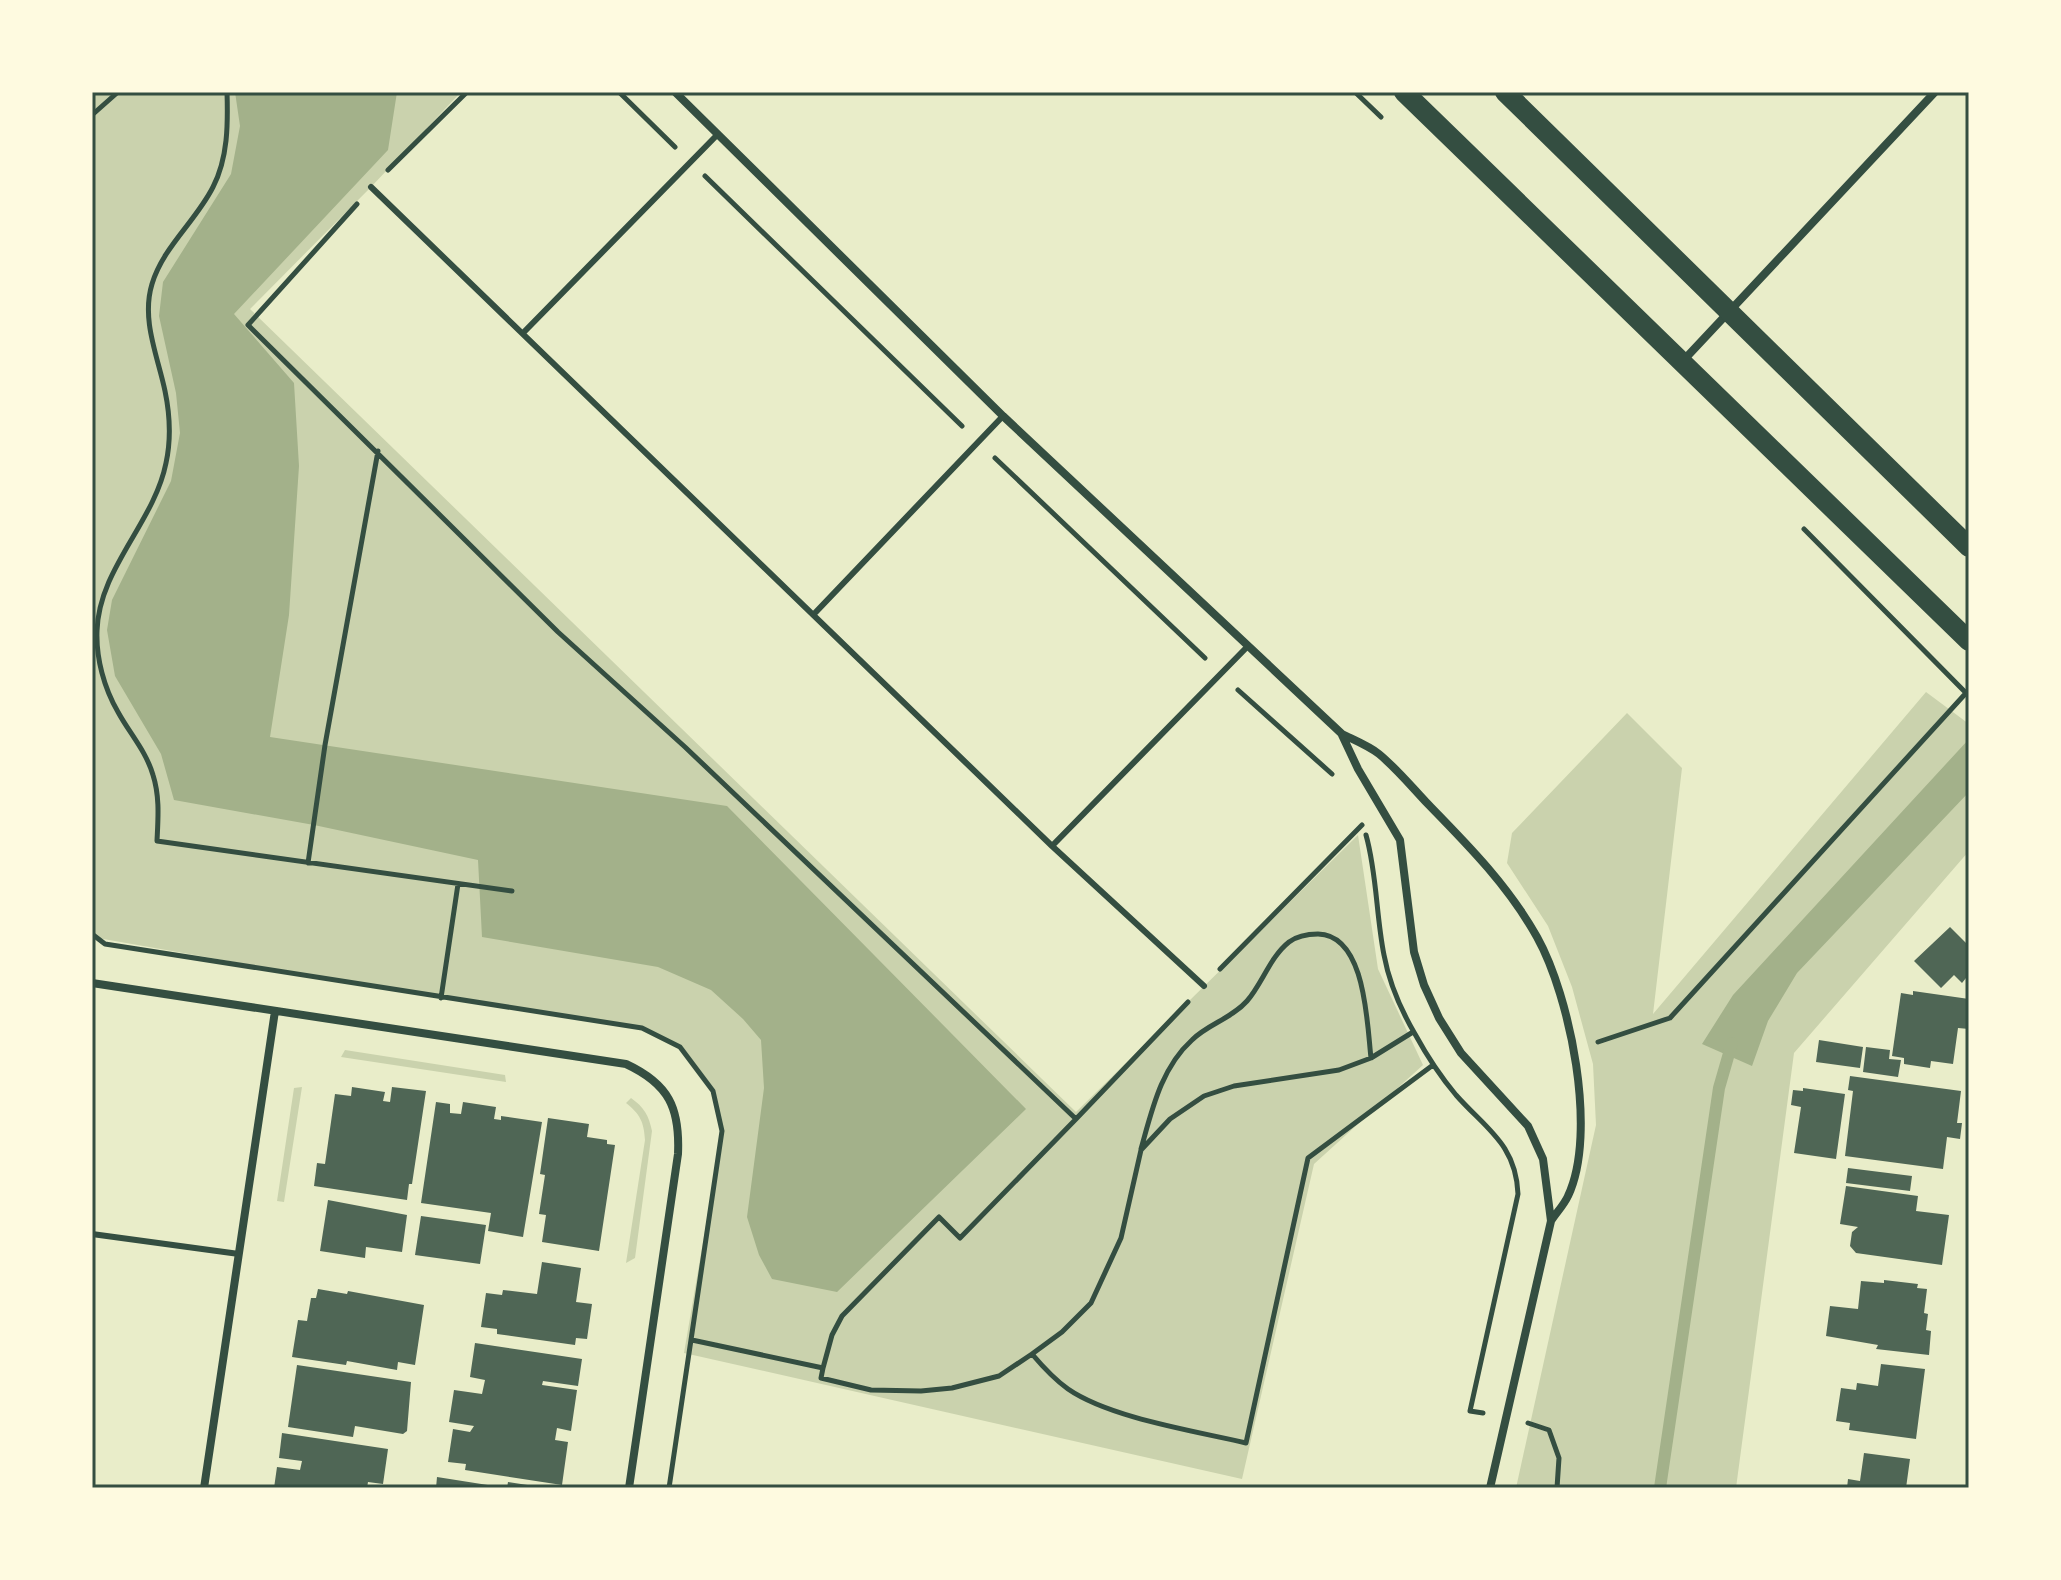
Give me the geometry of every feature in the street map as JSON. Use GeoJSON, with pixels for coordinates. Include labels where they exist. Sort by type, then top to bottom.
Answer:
{"type":"FeatureCollection","features":[{"type":"Feature","properties":{"kind":"main road"},"geometry":{"type":"LineString","coordinates":[[1404,92],[1969,641]]}},
{"type":"Feature","properties":{"kind":"main road"},"geometry":{"type":"LineString","coordinates":[[1505,92],[1969,547]]}},
{"type":"Feature","properties":{"kind":"street"},"geometry":{"type":"LineString","coordinates":[[675,92],[1003,416],[1342,734],[1378,753],[1483,860],[1521,911],[1551,965],[1579,1077],[1577,1162],[1568,1196],[1551,1221]]}},
{"type":"Feature","properties":{"kind":"street"},"geometry":{"type":"LineString","coordinates":[[1680,363],[1935,92]]}},
{"type":"Feature","properties":{"kind":"street"},"geometry":{"type":"LineString","coordinates":[[1342,734],[1358,769],[1400,840],[1408,914],[1424,985],[1439,1018],[1461,1053],[1528,1126],[1543,1159],[1551,1221],[1490,1488]]}},
{"type":"Feature","properties":{"kind":"street"},"geometry":{"type":"LineString","coordinates":[[92,983],[626,1064],[652,1078],[671,1099],[678,1126],[678,1154],[629,1488]]}},
{"type":"Feature","properties":{"kind":"street"},"geometry":{"type":"LineString","coordinates":[[204,1488],[275,1011]]}},
{"type":"Feature","properties":{"kind":"lane"},"geometry":{"type":"LineString","coordinates":[[524,332],[718,134]]}},
{"type":"Feature","properties":{"kind":"lane"},"geometry":{"type":"LineString","coordinates":[[371,187],[1052,846],[1204,986]]}},
{"type":"Feature","properties":{"kind":"lane"},"geometry":{"type":"LineString","coordinates":[[814,614],[1003,416]]}},
{"type":"Feature","properties":{"kind":"lane"},"geometry":{"type":"LineString","coordinates":[[1052,846],[1247,647]]}},
{"type":"Feature","properties":{"kind":"lane"},"geometry":{"type":"LineString","coordinates":[[92,1234],[239,1254]]}},
{"type":"Feature","properties":{"kind":"path"},"geometry":{"type":"LineString","coordinates":[[92,115],[118,92]]}},
{"type":"Feature","properties":{"kind":"path"},"geometry":{"type":"LineString","coordinates":[[227,92],[225,154],[213,187],[164,257],[151,285],[148,313],[166,393],[170,429],[166,465],[156,492],[103,598],[97,629],[99,657],[107,687],[117,711],[142,749],[153,773],[158,796],[157,841],[512,891]]}},
{"type":"Feature","properties":{"kind":"path"},"geometry":{"type":"LineString","coordinates":[[467,92],[371,187],[248,325],[558,632],[685,747],[1076,1119],[960,1238],[939,1217],[842,1316],[832,1335],[821,1378],[871,1390],[921,1391],[977,1383],[999,1376],[1062,1332],[1091,1303],[1121,1238],[1156,1095],[1177,1057],[1192,1039],[1230,1017],[1246,1002],[1290,941],[1305,935],[1323,934],[1336,939],[1350,954],[1363,996],[1371,1058]]}},
{"type":"Feature","properties":{"kind":"path"},"geometry":{"type":"LineString","coordinates":[[619,92],[979,443],[1221,674],[1337,779]]}},
{"type":"Feature","properties":{"kind":"path"},"geometry":{"type":"LineString","coordinates":[[308,863],[325,745],[378,451]]}},
{"type":"Feature","properties":{"kind":"path"},"geometry":{"type":"LineString","coordinates":[[1598,1042],[1670,1018],[1966,693]]}},
{"type":"Feature","properties":{"kind":"path"},"geometry":{"type":"LineString","coordinates":[[1357,813],[1376,878],[1384,956],[1402,1010],[1433,1065],[1457,1096],[1503,1144],[1517,1178],[1518,1194],[1470,1411]]}},
{"type":"Feature","properties":{"kind":"path"},"geometry":{"type":"LineString","coordinates":[[441,998],[458,884]]}},
{"type":"Feature","properties":{"kind":"path"},"geometry":{"type":"LineString","coordinates":[[92,934],[105,944],[642,1028]]}},
{"type":"Feature","properties":{"kind":"path"},"geometry":{"type":"LineString","coordinates":[[1141,1150],[1170,1119],[1204,1096],[1234,1086],[1339,1070],[1371,1058],[1413,1032]]}},
{"type":"Feature","properties":{"kind":"path"},"geometry":{"type":"LineString","coordinates":[[1032,1354],[1050,1374],[1088,1401],[1246,1443],[1308,1158],[1433,1065]]}},
{"type":"Feature","properties":{"kind":"path"},"geometry":{"type":"LineString","coordinates":[[669,1488],[692,1340],[823,1368]]}},
{"type":"Feature","properties":{"kind":"path"},"geometry":{"type":"LineString","coordinates":[[1534,1424],[1549,1430],[1559,1458],[1557,1488]]}},
{"type":"Feature","properties":{"kind":"shaded area"},"geometry":{"type":"Polygon","coordinates":[[[92,92],[461,92],[250,309],[1076,1112],[1358,835],[1378,969],[1423,1065],[1314,1164],[1242,1479],[684,1353],[722,1131],[713,1090],[680,1047],[642,1028],[441,998],[92,937],[92,92]]]}},
{"type":"Feature","properties":{"kind":"shaded area"},"geometry":{"type":"Polygon","coordinates":[[[235,92],[397,92],[388,150],[234,314],[294,383],[299,466],[289,615],[270,737],[727,806],[1026,1109],[837,1292],[772,1279],[759,1255],[747,1217],[764,1088],[761,1040],[711,990],[658,967],[482,937],[478,860],[314,825],[174,800],[161,754],[115,676],[107,630],[112,600],[171,481],[180,433],[176,393],[159,316],[163,282],[231,174],[240,126],[235,92]]]}},
{"type":"Feature","properties":{"kind":"shaded area"},"geometry":{"type":"Polygon","coordinates":[[[1926,692],[1969,724],[1969,851],[1794,1053],[1736,1488],[1516,1488],[1596,1125],[1593,1064],[1572,987],[1548,926],[1507,863],[1512,833],[1627,713],[1682,768],[1653,1014],[1926,692]]]}},
{"type":"Feature","properties":{"kind":"shaded area"},"geometry":{"type":"Polygon","coordinates":[[[1969,739],[1969,792],[1797,973],[1768,1021],[1752,1066],[1702,1044],[1733,995],[1969,739]]]}},
{"type":"Feature","properties":{"kind":"shaded area"},"geometry":{"type":"Polygon","coordinates":[[[345,1050],[505,1075],[506,1082],[341,1057],[345,1050]]]}},
{"type":"Feature","properties":{"kind":"shaded area"},"geometry":{"type":"Polygon","coordinates":[[[302,1087],[284,1202],[277,1201],[294,1088],[302,1087]]]}},
{"type":"Feature","properties":{"kind":"shaded area"},"geometry":{"type":"Polygon","coordinates":[[[631,1098],[645,1112],[652,1131],[635,1258],[626,1263],[645,1140],[640,1119],[626,1103],[631,1098]]]}},
{"type":"Feature","properties":{"kind":"building"},"geometry":{"type":"Polygon","coordinates":[[[1950,927],[1969,946],[1969,981],[1966,978],[1962,983],[1954,975],[1941,988],[1914,961],[1950,927]]]}},
{"type":"Feature","properties":{"kind":"building"},"geometry":{"type":"Polygon","coordinates":[[[1913,991],[1969,999],[1969,1029],[1958,1028],[1953,1064],[1931,1061],[1930,1068],[1904,1064],[1904,1058],[1892,1056],[1901,993],[1913,995],[1913,991]]]}},
{"type":"Feature","properties":{"kind":"building"},"geometry":{"type":"Polygon","coordinates":[[[1819,1040],[1863,1047],[1860,1068],[1816,1062],[1819,1040]]]}},
{"type":"Feature","properties":{"kind":"building"},"geometry":{"type":"Polygon","coordinates":[[[1866,1047],[1890,1050],[1889,1059],[1901,1060],[1898,1077],[1863,1072],[1866,1047]]]}},
{"type":"Feature","properties":{"kind":"building"},"geometry":{"type":"Polygon","coordinates":[[[1850,1076],[1961,1091],[1957,1123],[1962,1123],[1960,1139],[1947,1137],[1943,1169],[1845,1156],[1853,1091],[1848,1090],[1850,1076]]]}},
{"type":"Feature","properties":{"kind":"building"},"geometry":{"type":"Polygon","coordinates":[[[352,1087],[385,1092],[383,1101],[390,1102],[392,1087],[426,1091],[407,1200],[314,1186],[317,1163],[325,1164],[335,1094],[351,1096],[352,1087]]]}},
{"type":"Feature","properties":{"kind":"building"},"geometry":{"type":"Polygon","coordinates":[[[1803,1088],[1845,1094],[1836,1159],[1794,1153],[1801,1107],[1791,1105],[1793,1090],[1803,1091],[1803,1088]]]}},
{"type":"Feature","properties":{"kind":"building"},"geometry":{"type":"Polygon","coordinates":[[[436,1102],[450,1104],[450,1113],[461,1114],[463,1102],[496,1107],[494,1119],[501,1120],[501,1116],[542,1122],[523,1237],[488,1231],[491,1213],[421,1203],[436,1102]]]}},
{"type":"Feature","properties":{"kind":"building"},"geometry":{"type":"Polygon","coordinates":[[[548,1118],[589,1124],[587,1137],[607,1140],[607,1144],[615,1145],[599,1251],[542,1242],[546,1215],[539,1214],[545,1175],[540,1174],[548,1118]]]}},
{"type":"Feature","properties":{"kind":"building"},"geometry":{"type":"Polygon","coordinates":[[[1848,1168],[1912,1176],[1910,1191],[1846,1183],[1848,1168]]]}},
{"type":"Feature","properties":{"kind":"building"},"geometry":{"type":"Polygon","coordinates":[[[1846,1186],[1918,1196],[1916,1211],[1949,1215],[1942,1265],[1856,1253],[1850,1246],[1852,1232],[1858,1227],[1840,1224],[1846,1186]]]}},
{"type":"Feature","properties":{"kind":"building"},"geometry":{"type":"Polygon","coordinates":[[[328,1200],[407,1215],[402,1252],[366,1247],[365,1258],[320,1251],[328,1200]]]}},
{"type":"Feature","properties":{"kind":"building"},"geometry":{"type":"Polygon","coordinates":[[[421,1216],[486,1225],[480,1264],[415,1255],[421,1216]]]}},
{"type":"Feature","properties":{"kind":"building"},"geometry":{"type":"Polygon","coordinates":[[[542,1262],[581,1268],[576,1302],[592,1304],[587,1339],[576,1338],[575,1345],[497,1334],[497,1329],[481,1327],[486,1293],[502,1295],[503,1290],[537,1294],[542,1262]]]}},
{"type":"Feature","properties":{"kind":"building"},"geometry":{"type":"Polygon","coordinates":[[[1884,1280],[1918,1284],[1917,1288],[1927,1289],[1924,1313],[1928,1314],[1926,1330],[1931,1331],[1929,1355],[1876,1349],[1878,1345],[1826,1336],[1830,1306],[1858,1309],[1861,1281],[1884,1283],[1884,1280]]]}},
{"type":"Feature","properties":{"kind":"building"},"geometry":{"type":"Polygon","coordinates":[[[318,1289],[347,1294],[348,1291],[424,1305],[415,1365],[398,1362],[397,1370],[347,1361],[346,1365],[292,1357],[298,1320],[307,1321],[311,1298],[316,1298],[318,1289]]]}},
{"type":"Feature","properties":{"kind":"building"},"geometry":{"type":"Polygon","coordinates":[[[475,1343],[582,1359],[578,1386],[543,1381],[542,1385],[577,1390],[571,1431],[557,1428],[555,1440],[568,1442],[562,1485],[465,1470],[466,1464],[448,1462],[453,1429],[470,1432],[474,1426],[449,1422],[454,1390],[482,1394],[485,1380],[470,1377],[475,1343]]]}},
{"type":"Feature","properties":{"kind":"building"},"geometry":{"type":"Polygon","coordinates":[[[1881,1364],[1925,1369],[1916,1439],[1849,1430],[1850,1423],[1836,1421],[1841,1388],[1856,1390],[1857,1383],[1878,1386],[1881,1364]]]}},
{"type":"Feature","properties":{"kind":"building"},"geometry":{"type":"Polygon","coordinates":[[[297,1365],[411,1382],[407,1431],[403,1434],[355,1426],[353,1437],[288,1427],[297,1365]]]}},
{"type":"Feature","properties":{"kind":"building"},"geometry":{"type":"Polygon","coordinates":[[[282,1433],[388,1449],[383,1484],[368,1482],[367,1488],[274,1488],[277,1467],[300,1470],[302,1461],[279,1458],[282,1433]]]}},
{"type":"Feature","properties":{"kind":"building"},"geometry":{"type":"Polygon","coordinates":[[[1864,1453],[1910,1459],[1906,1488],[1847,1488],[1848,1479],[1860,1481],[1864,1453]]]}},
{"type":"Feature","properties":{"kind":"building"},"geometry":{"type":"Polygon","coordinates":[[[437,1477],[494,1486],[436,1488],[437,1477]]]}},
{"type":"Feature","properties":{"kind":"building"},"geometry":{"type":"Polygon","coordinates":[[[508,1482],[534,1486],[534,1488],[507,1488],[508,1482]]]}},
{"type":"Feature","properties":{"kind":"waterway"},"geometry":{"type":"LineString","coordinates":[[1660,1488],[1719,1088],[1732,1043]]}}]}
